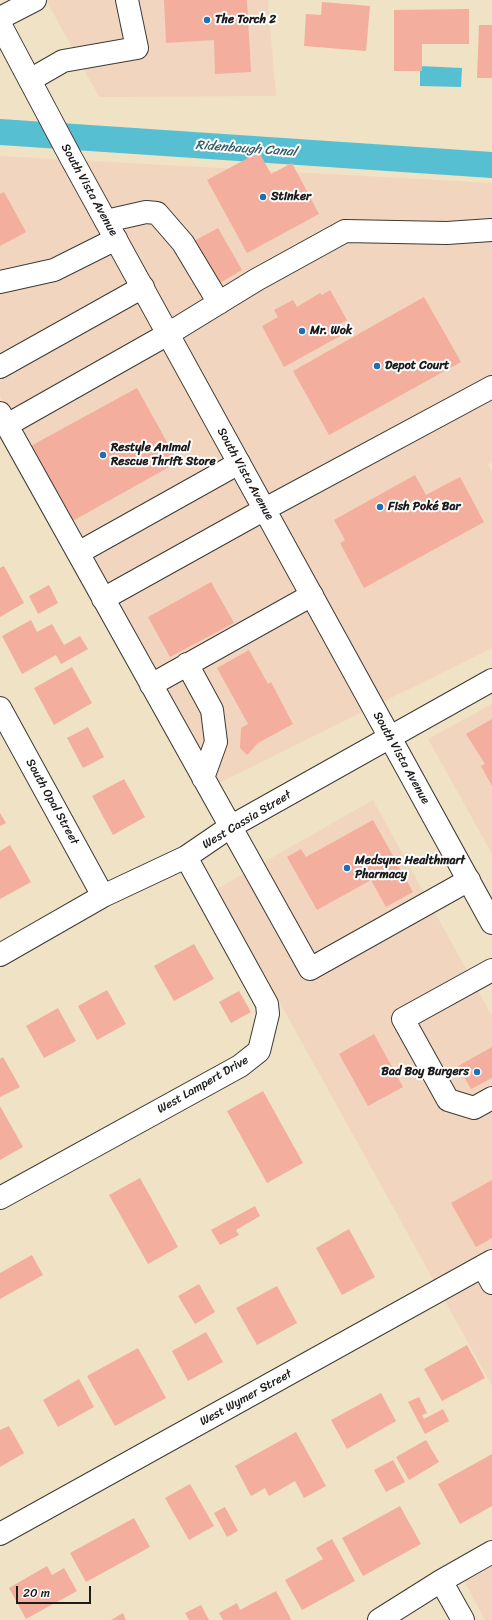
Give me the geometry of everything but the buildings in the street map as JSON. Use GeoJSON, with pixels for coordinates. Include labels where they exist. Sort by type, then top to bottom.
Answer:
{"type":"FeatureCollection","features":[{"type":"Feature","properties":{"kind":"street"},"geometry":{"type":"LineString","coordinates":[[0,18],[35,0]]}},
{"type":"Feature","properties":{"kind":"street"},"geometry":{"type":"LineString","coordinates":[[30,80],[63,61],[137,48],[127,0]]}},
{"type":"Feature","properties":{"kind":"street","name":"South Vista Avenue"},"geometry":{"type":"LineString","coordinates":[[0,24],[70,156],[492,923]]}},
{"type":"Feature","properties":{"kind":"street"},"geometry":{"type":"LineString","coordinates":[[0,282],[54,270],[111,230],[146,212],[157,214],[183,243],[219,302]]}},
{"type":"Feature","properties":{"kind":"street"},"geometry":{"type":"LineString","coordinates":[[469,880],[310,969],[3,419],[168,334],[256,280],[345,231],[448,234],[491,230]]}},
{"type":"Feature","properties":{"kind":"street"},"geometry":{"type":"LineString","coordinates":[[0,367],[143,287]]}},
{"type":"Feature","properties":{"kind":"street"},"geometry":{"type":"LineString","coordinates":[[103,598],[492,386]]}},
{"type":"Feature","properties":{"kind":"street"},"geometry":{"type":"LineString","coordinates":[[78,553],[239,463]]}},
{"type":"Feature","properties":{"kind":"street"},"geometry":{"type":"LineString","coordinates":[[151,684],[312,595]]}},
{"type":"Feature","properties":{"kind":"street"},"geometry":{"type":"LineString","coordinates":[[187,664],[212,710],[216,742],[203,778]]}},
{"type":"Feature","properties":{"kind":"street","name":"West Cassia Street"},"geometry":{"type":"LineString","coordinates":[[0,955],[103,896],[186,857],[230,827],[492,680]]}},
{"type":"Feature","properties":{"kind":"street","name":"South Opal Street"},"geometry":{"type":"LineString","coordinates":[[0,708],[103,896]]}},
{"type":"Feature","properties":{"kind":"street","name":"West Lampert Drive"},"geometry":{"type":"LineString","coordinates":[[0,1198],[240,1066],[258,1051],[268,1014],[267,1004],[186,857]]}},
{"type":"Feature","properties":{"kind":"street"},"geometry":{"type":"LineString","coordinates":[[492,970],[403,1019],[448,1100],[474,1108],[492,1098]]}},
{"type":"Feature","properties":{"kind":"street","name":"West Wymer Street"},"geometry":{"type":"LineString","coordinates":[[0,1534],[489,1270]]}},
{"type":"Feature","properties":{"kind":"street"},"geometry":{"type":"LineString","coordinates":[[379,1620],[441,1581],[492,1552]]}},
{"type":"Feature","properties":{"kind":"street"},"geometry":{"type":"LineString","coordinates":[[441,1581],[463,1620]]}},
{"type":"Feature","properties":{"kind":"shaded area"},"geometry":{"type":"Polygon","coordinates":[[[46,0],[268,0],[276,96],[99,97],[46,0]]]}},
{"type":"Feature","properties":{"kind":"shaded area"},"geometry":{"type":"Polygon","coordinates":[[[0,156],[492,183],[492,462],[488,464],[492,472],[492,648],[213,786],[0,396],[0,156]]]}},
{"type":"Feature","properties":{"kind":"shaded area"},"geometry":{"type":"Polygon","coordinates":[[[492,704],[492,854],[428,739],[492,704]]]}},
{"type":"Feature","properties":{"kind":"shaded area"},"geometry":{"type":"Polygon","coordinates":[[[373,800],[492,1016],[492,1386],[217,889],[373,800]]]}},
{"type":"Feature","properties":{"kind":"shaded area"},"geometry":{"type":"Polygon","coordinates":[[[492,1566],[492,1620],[485,1620],[464,1581],[492,1566]]]}},
{"type":"Feature","properties":{"kind":"water"},"geometry":{"type":"Polygon","coordinates":[[[420,66],[462,68],[461,87],[420,86],[420,66]]]}},
{"type":"Feature","properties":{"kind":"waterway","name":"Ridenbaugh Canal"},"geometry":{"type":"LineString","coordinates":[[0,132],[492,165]]}},
{"type":"Feature","properties":{"kind":"place","name":"The Torch 2"},"geometry":{"type":"Point","coordinates":[207,20]}},
{"type":"Feature","properties":{"kind":"place","name":"Stinker"},"geometry":{"type":"Point","coordinates":[263,197]}},
{"type":"Feature","properties":{"kind":"place","name":"Mr. Wok"},"geometry":{"type":"Point","coordinates":[302,331]}},
{"type":"Feature","properties":{"kind":"place","name":"Depot Court"},"geometry":{"type":"Point","coordinates":[377,366]}},
{"type":"Feature","properties":{"kind":"place","name":"Restyle Animal Rescue Thrift Store"},"geometry":{"type":"Point","coordinates":[103,455]}},
{"type":"Feature","properties":{"kind":"place","name":"Fish Poké Bar"},"geometry":{"type":"Point","coordinates":[380,507]}},
{"type":"Feature","properties":{"kind":"place","name":"Medsync Healthmart Pharmacy"},"geometry":{"type":"Point","coordinates":[347,868]}},
{"type":"Feature","properties":{"kind":"place","name":"Bad Boy Burgers"},"geometry":{"type":"Point","coordinates":[477,1072]}}]}
